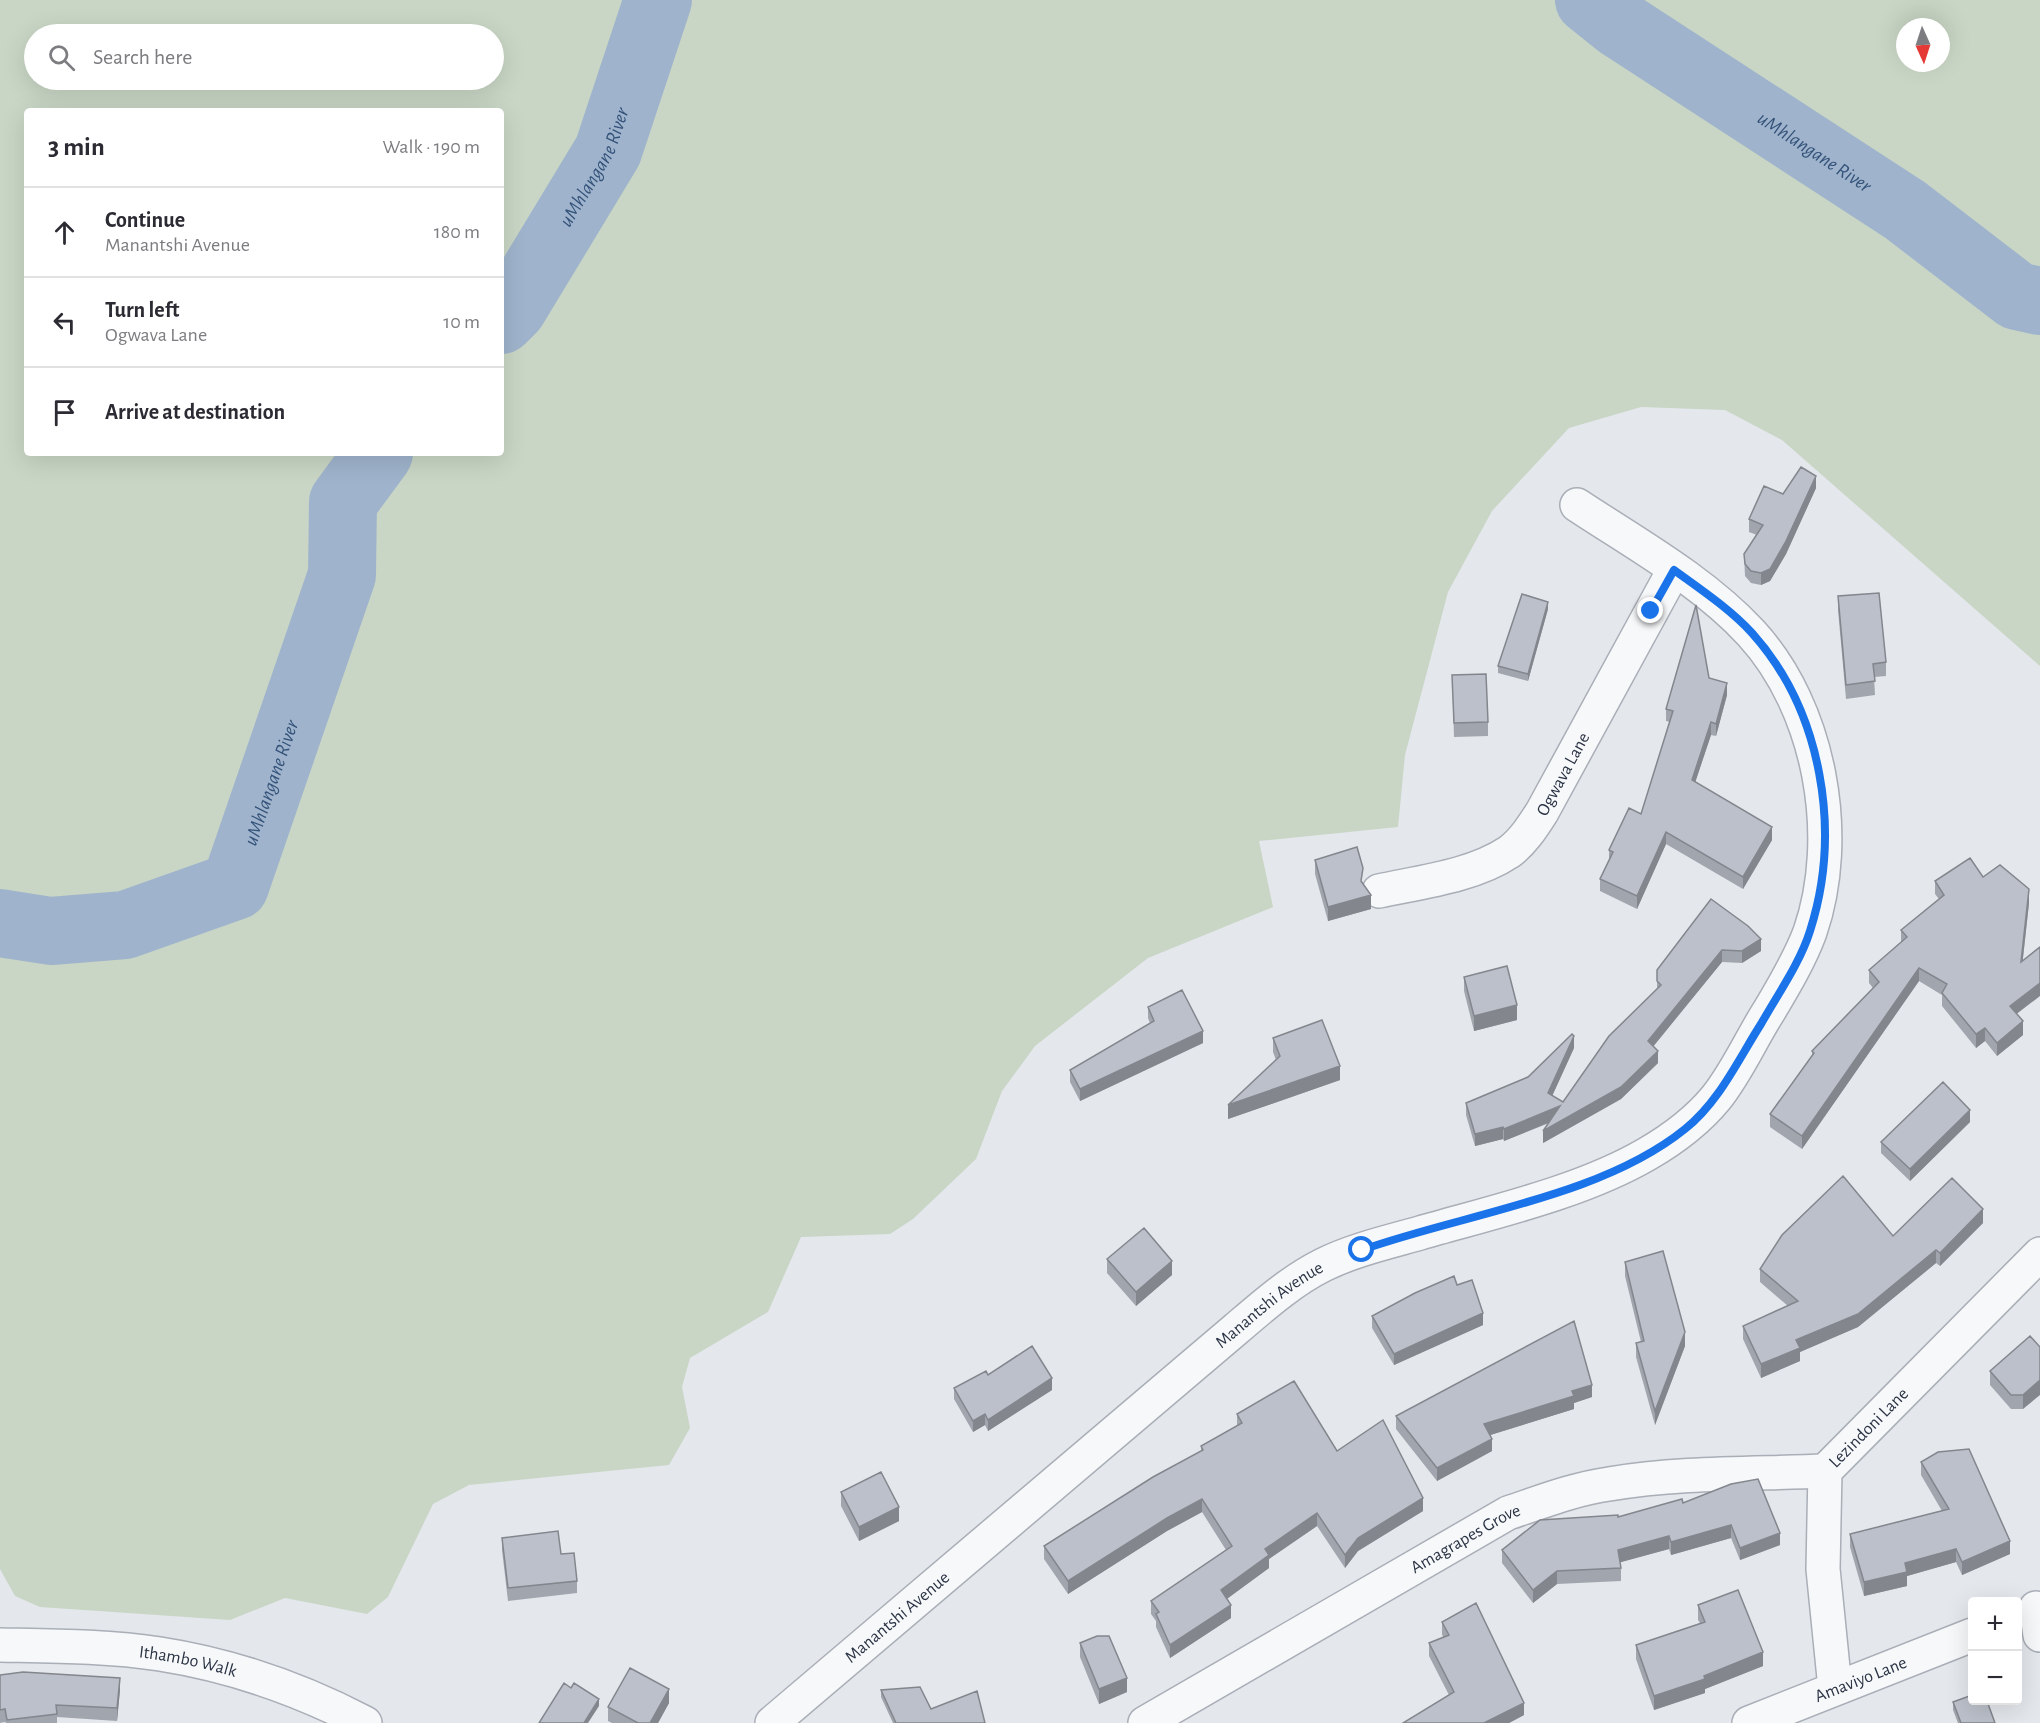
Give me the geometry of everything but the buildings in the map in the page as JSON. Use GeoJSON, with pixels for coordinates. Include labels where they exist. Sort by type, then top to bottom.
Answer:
{"type":"FeatureCollection","features":[{"type":"Feature","properties":{"kind":"street","name":"Manantshi Avenue"},"geometry":{"type":"LineString","coordinates":[[772,1723],[1218,1344],[1292,1285],[1324,1264],[1382,1244],[1598,1179],[1647,1154],[1685,1129],[1717,1097],[1786,981],[1810,931],[1823,870],[1825,822],[1818,766],[1805,720],[1778,667],[1751,632],[1712,597],[1577,506]]}},
{"type":"Feature","properties":{"kind":"street","name":"Ogwava Lane"},"geometry":{"type":"LineString","coordinates":[[1379,891],[1487,863],[1510,851],[1524,838],[1542,812],[1674,570]]}},
{"type":"Feature","properties":{"kind":"street","name":"Lezindoni Lane"},"geometry":{"type":"LineString","coordinates":[[1835,1688],[1823,1569],[1825,1471],[2040,1254]]}},
{"type":"Feature","properties":{"kind":"street","name":"Amagrapes Grove"},"geometry":{"type":"LineString","coordinates":[[1145,1723],[1508,1513],[1557,1496],[1608,1484],[1743,1472],[1825,1471]]}},
{"type":"Feature","properties":{"kind":"street","name":"Amaviyo Lane"},"geometry":{"type":"LineString","coordinates":[[1749,1723],[1968,1637]]}},
{"type":"Feature","properties":{"kind":"street","name":"Ithambo Walk"},"geometry":{"type":"LineString","coordinates":[[0,1645],[78,1647],[160,1654],[226,1668],[285,1689],[364,1723]]}},
{"type":"Feature","properties":{"kind":"green space"},"geometry":{"type":"Polygon","coordinates":[[[0,0],[2040,0],[2040,666],[1782,440],[1725,410],[1641,407],[1569,428],[1492,511],[1448,592],[1405,755],[1398,827],[1259,841],[1273,907],[1148,958],[1035,1046],[1002,1091],[976,1159],[913,1219],[890,1234],[801,1237],[768,1312],[690,1358],[682,1387],[690,1428],[669,1465],[469,1485],[433,1504],[388,1597],[367,1614],[285,1598],[230,1620],[40,1607],[15,1596],[0,1569],[0,0]]]}},
{"type":"Feature","properties":{"kind":"waterway","name":"uMhlangane River"},"geometry":{"type":"LineString","coordinates":[[504,317],[513,308],[608,151],[658,0]]}},
{"type":"Feature","properties":{"kind":"waterway","name":"uMhlangane River"},"geometry":{"type":"LineString","coordinates":[[1589,0],[1619,24],[1905,210],[2017,296],[2040,301]]}},
{"type":"Feature","properties":{"kind":"waterway","name":"uMhlangane River"},"geometry":{"type":"LineString","coordinates":[[0,923],[51,931],[125,925],[235,886],[342,575],[343,502],[377,456]]}},
{"type":"Feature","properties":{"kind":"route"},"geometry":{"type":"LineString","coordinates":[[1362,1250],[1598,1179],[1647,1154],[1685,1129],[1717,1097],[1786,981],[1810,931],[1823,870],[1825,822],[1818,766],[1805,720],[1778,667],[1751,632],[1712,597],[1674,570],[1651,611]]}}]}
